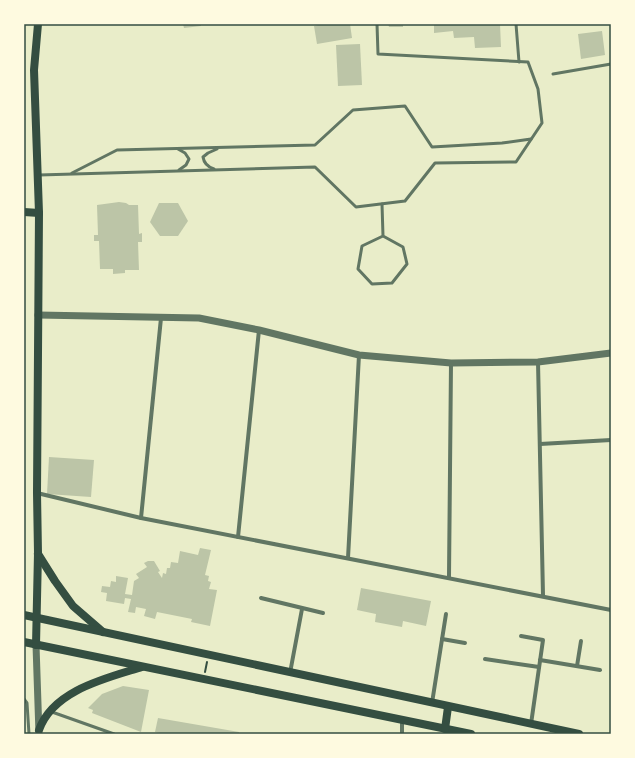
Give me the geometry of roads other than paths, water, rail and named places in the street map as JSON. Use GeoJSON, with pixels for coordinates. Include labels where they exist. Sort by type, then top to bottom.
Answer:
{"type":"FeatureCollection","features":[{"type":"Feature","properties":{"kind":"main road"},"geometry":{"type":"LineString","coordinates":[[36,644],[38,553],[39,213],[34,70],[38,24]]}},
{"type":"Feature","properties":{"kind":"main road"},"geometry":{"type":"LineString","coordinates":[[24,212],[39,213]]}},
{"type":"Feature","properties":{"kind":"main road"},"geometry":{"type":"LineString","coordinates":[[38,553],[54,581],[73,606],[104,633]]}},
{"type":"Feature","properties":{"kind":"main road"},"geometry":{"type":"LineString","coordinates":[[24,615],[448,707],[580,734]]}},
{"type":"Feature","properties":{"kind":"main road"},"geometry":{"type":"LineString","coordinates":[[24,642],[466,734]]}},
{"type":"Feature","properties":{"kind":"main road"},"geometry":{"type":"LineString","coordinates":[[39,732],[43,720],[50,711],[72,693],[97,682],[143,666]]}},
{"type":"Feature","properties":{"kind":"main road"},"geometry":{"type":"LineString","coordinates":[[445,729],[448,707]]}},
{"type":"Feature","properties":{"kind":"street"},"geometry":{"type":"LineString","coordinates":[[38,315],[199,318],[259,330],[359,355],[451,363],[538,362],[611,353]]}},
{"type":"Feature","properties":{"kind":"street"},"geometry":{"type":"LineString","coordinates":[[141,518],[160,318]]}},
{"type":"Feature","properties":{"kind":"street"},"geometry":{"type":"LineString","coordinates":[[238,537],[259,330]]}},
{"type":"Feature","properties":{"kind":"street"},"geometry":{"type":"LineString","coordinates":[[348,558],[359,355]]}},
{"type":"Feature","properties":{"kind":"street"},"geometry":{"type":"LineString","coordinates":[[538,362],[543,596]]}},
{"type":"Feature","properties":{"kind":"street"},"geometry":{"type":"LineString","coordinates":[[449,577],[451,363]]}},
{"type":"Feature","properties":{"kind":"street"},"geometry":{"type":"LineString","coordinates":[[540,444],[611,440]]}},
{"type":"Feature","properties":{"kind":"street"},"geometry":{"type":"LineString","coordinates":[[37,493],[141,518],[449,577],[611,610]]}},
{"type":"Feature","properties":{"kind":"street"},"geometry":{"type":"LineString","coordinates":[[260,598],[323,613]]}},
{"type":"Feature","properties":{"kind":"street"},"geometry":{"type":"LineString","coordinates":[[290,673],[302,609]]}},
{"type":"Feature","properties":{"kind":"street"},"geometry":{"type":"LineString","coordinates":[[432,703],[446,614]]}},
{"type":"Feature","properties":{"kind":"street"},"geometry":{"type":"LineString","coordinates":[[521,636],[543,640],[531,724]]}},
{"type":"Feature","properties":{"kind":"street"},"geometry":{"type":"LineString","coordinates":[[442,639],[465,642]]}},
{"type":"Feature","properties":{"kind":"street"},"geometry":{"type":"LineString","coordinates":[[577,666],[581,641]]}},
{"type":"Feature","properties":{"kind":"street"},"geometry":{"type":"LineString","coordinates":[[36,644],[39,732]]}},
{"type":"Feature","properties":{"kind":"street"},"geometry":{"type":"LineString","coordinates":[[485,659],[539,667]]}},
{"type":"Feature","properties":{"kind":"street"},"geometry":{"type":"LineString","coordinates":[[540,660],[600,670]]}},
{"type":"Feature","properties":{"kind":"street"},"geometry":{"type":"LineString","coordinates":[[402,721],[402,734]]}},
{"type":"Feature","properties":{"kind":"lane"},"geometry":{"type":"LineString","coordinates":[[38,175],[315,167],[356,207],[405,201],[435,163],[516,162],[542,123],[538,89],[528,62],[378,54],[377,24]]}},
{"type":"Feature","properties":{"kind":"lane"},"geometry":{"type":"LineString","coordinates":[[516,24],[519,62]]}},
{"type":"Feature","properties":{"kind":"lane"},"geometry":{"type":"LineString","coordinates":[[553,74],[611,64]]}},
{"type":"Feature","properties":{"kind":"lane"},"geometry":{"type":"LineString","coordinates":[[70,174],[117,150],[315,145],[353,110],[405,106],[432,146],[502,143],[531,139]]}},
{"type":"Feature","properties":{"kind":"lane"},"geometry":{"type":"LineString","coordinates":[[215,170],[203,161],[203,157],[208,153],[223,148]]}},
{"type":"Feature","properties":{"kind":"lane"},"geometry":{"type":"LineString","coordinates":[[173,171],[181,169],[186,165],[189,159],[185,153],[177,149]]}},
{"type":"Feature","properties":{"kind":"lane"},"geometry":{"type":"LineString","coordinates":[[382,204],[382,236]]}},
{"type":"Feature","properties":{"kind":"lane"},"geometry":{"type":"LineString","coordinates":[[382,236],[403,246],[407,264],[392,282],[372,284],[358,269],[362,246],[382,236]]}},
{"type":"Feature","properties":{"kind":"lane"},"geometry":{"type":"LineString","coordinates":[[24,699],[27,703],[29,734]]}},
{"type":"Feature","properties":{"kind":"lane"},"geometry":{"type":"LineString","coordinates":[[50,711],[114,734]]}},
{"type":"Feature","properties":{"kind":"lane"},"geometry":{"type":"LineString","coordinates":[[24,718],[28,723]]}}]}
